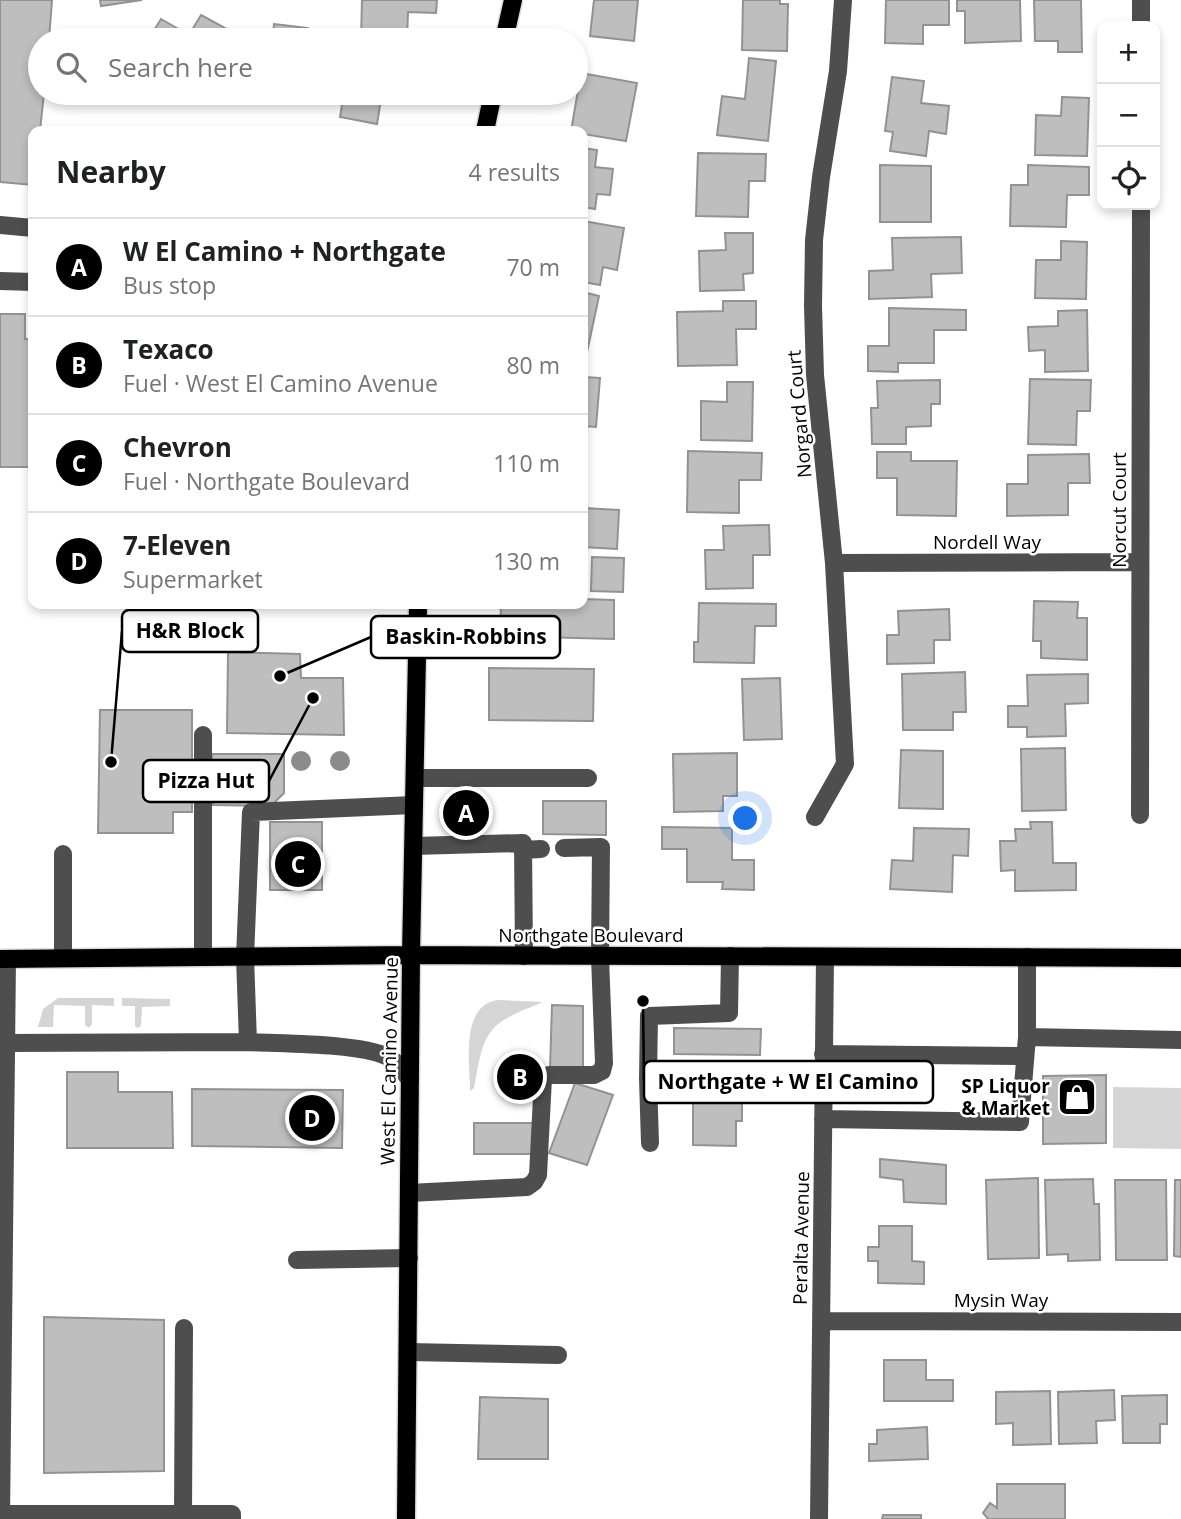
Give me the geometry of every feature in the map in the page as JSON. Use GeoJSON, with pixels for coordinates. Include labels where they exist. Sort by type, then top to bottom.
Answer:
{"type":"FeatureCollection","features":[{"type":"Feature","properties":{"kind":"main road"},"geometry":{"type":"LineString","coordinates":[[507,28],[513,0]]}},
{"type":"Feature","properties":{"kind":"main road"},"geometry":{"type":"LineString","coordinates":[[486,126],[490,105]]}},
{"type":"Feature","properties":{"kind":"main road","name":"West El Camino Avenue"},"geometry":{"type":"LineString","coordinates":[[406,1519],[411,956],[418,609]]}},
{"type":"Feature","properties":{"kind":"main road","name":"Northgate Boulevard"},"geometry":{"type":"LineString","coordinates":[[3,959],[411,956],[1181,958]]}},
{"type":"Feature","properties":{"kind":"street","name":"Norgard Court"},"geometry":{"type":"LineString","coordinates":[[815,817],[845,764],[834,563],[815,375],[814,240],[838,71],[843,0]]}},
{"type":"Feature","properties":{"kind":"street"},"geometry":{"type":"LineString","coordinates":[[1141,0],[1141,21]]}},
{"type":"Feature","properties":{"kind":"street","name":"Norcut Court"},"geometry":{"type":"LineString","coordinates":[[1140,815],[1141,210]]}},
{"type":"Feature","properties":{"kind":"street"},"geometry":{"type":"LineString","coordinates":[[0,225],[28,228]]}},
{"type":"Feature","properties":{"kind":"street"},"geometry":{"type":"LineString","coordinates":[[0,281],[28,282]]}},
{"type":"Feature","properties":{"kind":"street","name":"Nordell Way"},"geometry":{"type":"LineString","coordinates":[[834,563],[1140,562]]}},
{"type":"Feature","properties":{"kind":"street"},"geometry":{"type":"LineString","coordinates":[[203,735],[203,957]]}},
{"type":"Feature","properties":{"kind":"street"},"geometry":{"type":"LineString","coordinates":[[415,778],[588,778]]}},
{"type":"Feature","properties":{"kind":"street"},"geometry":{"type":"LineString","coordinates":[[248,1042],[245,957],[251,812],[414,805]]}},
{"type":"Feature","properties":{"kind":"street"},"geometry":{"type":"LineString","coordinates":[[414,846],[523,843],[532,849],[524,956]]}},
{"type":"Feature","properties":{"kind":"street"},"geometry":{"type":"LineString","coordinates":[[409,1193],[527,1187],[538,1175],[543,1078],[549,1075],[594,1075],[602,1070],[601,847],[564,849]]}},
{"type":"Feature","properties":{"kind":"street"},"geometry":{"type":"LineString","coordinates":[[63,854],[63,958]]}},
{"type":"Feature","properties":{"kind":"street"},"geometry":{"type":"LineString","coordinates":[[650,1143],[649,1016],[729,1013],[730,956]]}},
{"type":"Feature","properties":{"kind":"street","name":"Peralta Avenue"},"geometry":{"type":"LineString","coordinates":[[818,1519],[825,957]]}},
{"type":"Feature","properties":{"kind":"street"},"geometry":{"type":"LineString","coordinates":[[823,1119],[1020,1122],[1027,1037],[1027,957]]}},
{"type":"Feature","properties":{"kind":"street"},"geometry":{"type":"LineString","coordinates":[[3,959],[6,1043],[1,1517],[232,1514],[232,1519]]}},
{"type":"Feature","properties":{"kind":"street"},"geometry":{"type":"LineString","coordinates":[[1027,1037],[1181,1040]]}},
{"type":"Feature","properties":{"kind":"street"},"geometry":{"type":"LineString","coordinates":[[6,1043],[248,1042],[354,1049],[389,1057],[410,1079]]}},
{"type":"Feature","properties":{"kind":"street"},"geometry":{"type":"LineString","coordinates":[[823,1054],[1024,1056]]}},
{"type":"Feature","properties":{"kind":"street"},"geometry":{"type":"LineString","coordinates":[[648,1079],[823,1076]]}},
{"type":"Feature","properties":{"kind":"street"},"geometry":{"type":"LineString","coordinates":[[297,1260],[409,1258]]}},
{"type":"Feature","properties":{"kind":"street","name":"Mysin Way"},"geometry":{"type":"LineString","coordinates":[[821,1321],[1181,1322]]}},
{"type":"Feature","properties":{"kind":"street"},"geometry":{"type":"LineString","coordinates":[[183,1514],[184,1328]]}},
{"type":"Feature","properties":{"kind":"street"},"geometry":{"type":"LineString","coordinates":[[408,1352],[558,1354]]}},
{"type":"Feature","properties":{"kind":"shaded area"},"geometry":{"type":"Polygon","coordinates":[[[58,998],[114,998],[114,1006],[92,1005],[92,1024],[89,1028],[85,1025],[85,1006],[54,1005],[53,1027],[38,1027],[43,1009],[58,998]]]}},
{"type":"Feature","properties":{"kind":"shaded area"},"geometry":{"type":"Polygon","coordinates":[[[122,998],[170,999],[170,1006],[142,1007],[141,1026],[137,1028],[135,1006],[122,1006],[122,998]]]}},
{"type":"Feature","properties":{"kind":"shaded area"},"geometry":{"type":"Polygon","coordinates":[[[498,1000],[543,1002],[510,1017],[493,1029],[482,1049],[474,1088],[470,1091],[469,1051],[472,1024],[486,1004],[498,1000]]]}},
{"type":"Feature","properties":{"kind":"shaded area"},"geometry":{"type":"Polygon","coordinates":[[[1113,1087],[1181,1088],[1181,1149],[1113,1148],[1113,1087]]]}},
{"type":"Feature","properties":{"kind":"building"},"geometry":{"type":"Polygon","coordinates":[[[0,0],[52,0],[50,28],[28,28],[28,105],[43,105],[41,126],[28,126],[28,185],[0,182],[0,0]]]}},
{"type":"Feature","properties":{"kind":"building"},"geometry":{"type":"Polygon","coordinates":[[[100,0],[142,0],[101,6],[100,0]]]}},
{"type":"Feature","properties":{"kind":"building"},"geometry":{"type":"Polygon","coordinates":[[[362,0],[437,0],[436,13],[408,12],[407,28],[361,28],[362,0]]]}},
{"type":"Feature","properties":{"kind":"building"},"geometry":{"type":"Polygon","coordinates":[[[594,0],[638,0],[634,41],[590,36],[594,0]]]}},
{"type":"Feature","properties":{"kind":"building"},"geometry":{"type":"Polygon","coordinates":[[[743,0],[780,0],[780,4],[788,4],[787,51],[742,50],[743,0]]]}},
{"type":"Feature","properties":{"kind":"building"},"geometry":{"type":"Polygon","coordinates":[[[886,0],[949,0],[949,25],[923,25],[923,44],[885,43],[886,0]]]}},
{"type":"Feature","properties":{"kind":"building"},"geometry":{"type":"Polygon","coordinates":[[[957,0],[1020,0],[1021,41],[965,43],[965,11],[957,11],[957,0]]]}},
{"type":"Feature","properties":{"kind":"building"},"geometry":{"type":"Polygon","coordinates":[[[1034,0],[1081,0],[1082,52],[1058,52],[1058,41],[1035,41],[1034,0]]]}},
{"type":"Feature","properties":{"kind":"building"},"geometry":{"type":"Polygon","coordinates":[[[201,15],[225,28],[193,28],[201,15]]]}},
{"type":"Feature","properties":{"kind":"building"},"geometry":{"type":"Polygon","coordinates":[[[161,19],[177,28],[155,28],[161,19]]]}},
{"type":"Feature","properties":{"kind":"building"},"geometry":{"type":"Polygon","coordinates":[[[274,24],[308,28],[274,28],[274,24]]]}},
{"type":"Feature","properties":{"kind":"building"},"geometry":{"type":"Polygon","coordinates":[[[749,58],[776,61],[768,141],[717,135],[722,96],[745,99],[749,58]]]}},
{"type":"Feature","properties":{"kind":"building"},"geometry":{"type":"Polygon","coordinates":[[[588,74],[637,83],[626,141],[588,135],[588,126],[572,126],[575,105],[588,105],[588,74]]]}},
{"type":"Feature","properties":{"kind":"building"},"geometry":{"type":"Polygon","coordinates":[[[892,77],[924,81],[921,103],[949,106],[946,134],[929,131],[926,156],[890,151],[893,132],[885,131],[892,77]]]}},
{"type":"Feature","properties":{"kind":"building"},"geometry":{"type":"Polygon","coordinates":[[[1062,97],[1089,98],[1087,156],[1035,155],[1036,115],[1061,116],[1062,97]]]}},
{"type":"Feature","properties":{"kind":"building"},"geometry":{"type":"Polygon","coordinates":[[[342,105],[380,105],[377,124],[340,117],[342,105]]]}},
{"type":"Feature","properties":{"kind":"building"},"geometry":{"type":"Polygon","coordinates":[[[588,149],[597,150],[595,167],[613,169],[610,195],[597,194],[595,209],[588,208],[588,149]]]}},
{"type":"Feature","properties":{"kind":"building"},"geometry":{"type":"Polygon","coordinates":[[[698,153],[766,154],[765,181],[749,181],[748,217],[696,216],[698,153]]]}},
{"type":"Feature","properties":{"kind":"building"},"geometry":{"type":"Polygon","coordinates":[[[880,165],[931,166],[931,222],[880,222],[880,165]]]}},
{"type":"Feature","properties":{"kind":"building"},"geometry":{"type":"Polygon","coordinates":[[[1028,165],[1089,167],[1089,195],[1067,195],[1066,227],[1010,226],[1011,185],[1028,185],[1028,165]]]}},
{"type":"Feature","properties":{"kind":"building"},"geometry":{"type":"Polygon","coordinates":[[[588,222],[624,228],[617,270],[603,267],[600,285],[588,283],[588,222]]]}},
{"type":"Feature","properties":{"kind":"building"},"geometry":{"type":"Polygon","coordinates":[[[725,233],[753,233],[753,273],[743,274],[744,290],[700,291],[699,251],[726,250],[725,233]]]}},
{"type":"Feature","properties":{"kind":"building"},"geometry":{"type":"Polygon","coordinates":[[[961,237],[962,273],[931,274],[932,297],[869,299],[869,271],[893,270],[892,238],[961,237]]]}},
{"type":"Feature","properties":{"kind":"building"},"geometry":{"type":"Polygon","coordinates":[[[1061,241],[1087,242],[1086,299],[1035,298],[1036,260],[1061,260],[1061,241]]]}},
{"type":"Feature","properties":{"kind":"building"},"geometry":{"type":"Polygon","coordinates":[[[588,293],[599,296],[588,348],[588,293]]]}},
{"type":"Feature","properties":{"kind":"building"},"geometry":{"type":"Polygon","coordinates":[[[723,301],[756,301],[756,329],[736,329],[737,365],[678,366],[677,312],[723,311],[723,301]]]}},
{"type":"Feature","properties":{"kind":"building"},"geometry":{"type":"Polygon","coordinates":[[[889,308],[966,310],[966,330],[934,330],[934,363],[898,363],[898,372],[868,371],[868,346],[889,346],[889,308]]]}},
{"type":"Feature","properties":{"kind":"building"},"geometry":{"type":"Polygon","coordinates":[[[1087,310],[1088,371],[1045,372],[1045,350],[1029,351],[1028,327],[1058,326],[1058,311],[1087,310]]]}},
{"type":"Feature","properties":{"kind":"building"},"geometry":{"type":"Polygon","coordinates":[[[0,314],[25,314],[25,339],[28,339],[28,467],[0,467],[0,314]]]}},
{"type":"Feature","properties":{"kind":"building"},"geometry":{"type":"Polygon","coordinates":[[[588,377],[600,378],[596,427],[588,426],[588,377]]]}},
{"type":"Feature","properties":{"kind":"building"},"geometry":{"type":"Polygon","coordinates":[[[1030,379],[1091,380],[1090,411],[1077,411],[1076,445],[1028,444],[1030,379]]]}},
{"type":"Feature","properties":{"kind":"building"},"geometry":{"type":"Polygon","coordinates":[[[940,380],[940,404],[931,404],[931,426],[906,427],[906,444],[872,444],[871,408],[878,408],[877,381],[940,380]]]}},
{"type":"Feature","properties":{"kind":"building"},"geometry":{"type":"Polygon","coordinates":[[[727,382],[753,382],[752,441],[701,440],[701,401],[727,402],[727,382]]]}},
{"type":"Feature","properties":{"kind":"building"},"geometry":{"type":"Polygon","coordinates":[[[688,451],[762,453],[761,480],[739,480],[739,513],[687,512],[688,451]]]}},
{"type":"Feature","properties":{"kind":"building"},"geometry":{"type":"Polygon","coordinates":[[[877,452],[911,452],[911,461],[957,461],[956,516],[897,515],[897,478],[877,478],[877,452]]]}},
{"type":"Feature","properties":{"kind":"building"},"geometry":{"type":"Polygon","coordinates":[[[1089,454],[1090,483],[1068,483],[1068,515],[1007,516],[1007,484],[1028,484],[1028,455],[1089,454]]]}},
{"type":"Feature","properties":{"kind":"building"},"geometry":{"type":"Polygon","coordinates":[[[588,508],[619,510],[617,549],[588,547],[588,508]]]}},
{"type":"Feature","properties":{"kind":"building"},"geometry":{"type":"Polygon","coordinates":[[[769,525],[770,555],[753,555],[753,588],[706,589],[705,550],[724,550],[723,526],[769,525]]]}},
{"type":"Feature","properties":{"kind":"building"},"geometry":{"type":"Polygon","coordinates":[[[592,557],[624,558],[623,592],[591,591],[592,557]]]}},
{"type":"Feature","properties":{"kind":"building"},"geometry":{"type":"Polygon","coordinates":[[[588,599],[614,600],[614,639],[500,636],[501,609],[588,609],[588,599]]]}},
{"type":"Feature","properties":{"kind":"building"},"geometry":{"type":"Polygon","coordinates":[[[1034,601],[1078,602],[1077,618],[1087,618],[1087,660],[1041,658],[1041,641],[1033,641],[1034,601]]]}},
{"type":"Feature","properties":{"kind":"building"},"geometry":{"type":"Polygon","coordinates":[[[699,603],[776,604],[776,626],[755,626],[754,663],[694,662],[694,642],[698,642],[699,603]]]}},
{"type":"Feature","properties":{"kind":"building"},"geometry":{"type":"Polygon","coordinates":[[[949,609],[950,640],[934,640],[934,663],[887,664],[887,635],[899,635],[898,611],[949,609]]]}},
{"type":"Feature","properties":{"kind":"building"},"geometry":{"type":"Polygon","coordinates":[[[228,652],[300,654],[301,678],[343,678],[344,735],[227,733],[228,652]]]}},
{"type":"Feature","properties":{"kind":"building"},"geometry":{"type":"Polygon","coordinates":[[[489,668],[594,669],[593,721],[489,720],[489,668]]]}},
{"type":"Feature","properties":{"kind":"building"},"geometry":{"type":"Polygon","coordinates":[[[965,672],[966,712],[953,712],[953,730],[903,730],[902,674],[965,672]]]}},
{"type":"Feature","properties":{"kind":"building"},"geometry":{"type":"Polygon","coordinates":[[[1088,674],[1088,703],[1065,704],[1066,736],[1027,737],[1027,727],[1008,727],[1008,706],[1028,706],[1027,675],[1088,674]]]}},
{"type":"Feature","properties":{"kind":"building"},"geometry":{"type":"Polygon","coordinates":[[[780,678],[782,739],[744,740],[742,679],[780,678]]]}},
{"type":"Feature","properties":{"kind":"building"},"geometry":{"type":"Polygon","coordinates":[[[100,710],[192,710],[192,812],[173,812],[173,833],[98,833],[100,710]]]}},
{"type":"Feature","properties":{"kind":"building"},"geometry":{"type":"Polygon","coordinates":[[[1065,748],[1066,810],[1022,811],[1021,749],[1065,748]]]}},
{"type":"Feature","properties":{"kind":"building"},"geometry":{"type":"Polygon","coordinates":[[[901,750],[943,751],[943,809],[899,808],[901,750]]]}},
{"type":"Feature","properties":{"kind":"building"},"geometry":{"type":"Polygon","coordinates":[[[737,753],[737,796],[723,796],[723,811],[674,812],[673,754],[737,753]]]}},
{"type":"Feature","properties":{"kind":"building"},"geometry":{"type":"Polygon","coordinates":[[[212,754],[284,754],[284,793],[271,806],[213,805],[212,754]]]}},
{"type":"Feature","properties":{"kind":"building"},"geometry":{"type":"Polygon","coordinates":[[[543,801],[606,801],[606,835],[543,834],[543,801]]]}},
{"type":"Feature","properties":{"kind":"building"},"geometry":{"type":"Polygon","coordinates":[[[270,822],[322,822],[322,890],[270,890],[270,822]]]}},
{"type":"Feature","properties":{"kind":"building"},"geometry":{"type":"Polygon","coordinates":[[[1030,822],[1052,822],[1053,863],[1076,863],[1076,890],[1015,891],[1015,870],[1001,871],[1000,841],[1016,841],[1015,829],[1031,829],[1030,822]]]}},
{"type":"Feature","properties":{"kind":"building"},"geometry":{"type":"Polygon","coordinates":[[[662,827],[732,828],[732,860],[754,860],[754,890],[722,889],[723,882],[687,882],[687,849],[662,849],[662,827]]]}},
{"type":"Feature","properties":{"kind":"building"},"geometry":{"type":"Polygon","coordinates":[[[914,828],[969,829],[968,856],[953,855],[952,892],[890,889],[892,860],[913,861],[914,828]]]}},
{"type":"Feature","properties":{"kind":"building"},"geometry":{"type":"Polygon","coordinates":[[[552,1005],[583,1006],[583,1069],[550,1069],[552,1005]]]}},
{"type":"Feature","properties":{"kind":"building"},"geometry":{"type":"Polygon","coordinates":[[[674,1028],[761,1029],[760,1055],[674,1054],[674,1028]]]}},
{"type":"Feature","properties":{"kind":"building"},"geometry":{"type":"Polygon","coordinates":[[[67,1072],[118,1072],[118,1092],[172,1092],[173,1148],[67,1148],[67,1072]]]}},
{"type":"Feature","properties":{"kind":"building"},"geometry":{"type":"Polygon","coordinates":[[[1106,1075],[1106,1143],[1043,1144],[1043,1076],[1106,1075]]]}},
{"type":"Feature","properties":{"kind":"building"},"geometry":{"type":"Polygon","coordinates":[[[575,1083],[613,1095],[587,1165],[549,1153],[575,1083]]]}},
{"type":"Feature","properties":{"kind":"building"},"geometry":{"type":"Polygon","coordinates":[[[693,1088],[742,1088],[742,1121],[736,1121],[736,1146],[693,1145],[693,1088]]]}},
{"type":"Feature","properties":{"kind":"building"},"geometry":{"type":"Polygon","coordinates":[[[192,1089],[343,1090],[342,1148],[192,1146],[192,1089]]]}},
{"type":"Feature","properties":{"kind":"building"},"geometry":{"type":"Polygon","coordinates":[[[474,1123],[536,1123],[536,1154],[474,1154],[474,1123]]]}},
{"type":"Feature","properties":{"kind":"building"},"geometry":{"type":"Polygon","coordinates":[[[880,1159],[946,1165],[946,1204],[904,1202],[903,1180],[880,1177],[880,1159]]]}},
{"type":"Feature","properties":{"kind":"building"},"geometry":{"type":"Polygon","coordinates":[[[1038,1178],[1039,1258],[988,1259],[986,1180],[1038,1178]]]}},
{"type":"Feature","properties":{"kind":"building"},"geometry":{"type":"Polygon","coordinates":[[[1093,1179],[1094,1204],[1099,1204],[1100,1260],[1068,1261],[1068,1254],[1047,1255],[1045,1180],[1093,1179]]]}},
{"type":"Feature","properties":{"kind":"building"},"geometry":{"type":"Polygon","coordinates":[[[1115,1180],[1166,1180],[1167,1260],[1116,1260],[1115,1180]]]}},
{"type":"Feature","properties":{"kind":"building"},"geometry":{"type":"Polygon","coordinates":[[[1175,1180],[1181,1180],[1181,1257],[1174,1256],[1175,1180]]]}},
{"type":"Feature","properties":{"kind":"building"},"geometry":{"type":"Polygon","coordinates":[[[879,1226],[912,1226],[912,1261],[924,1262],[924,1284],[878,1283],[878,1261],[868,1261],[868,1247],[879,1247],[879,1226]]]}},
{"type":"Feature","properties":{"kind":"building"},"geometry":{"type":"Polygon","coordinates":[[[44,1317],[164,1320],[164,1471],[44,1473],[44,1317]]]}},
{"type":"Feature","properties":{"kind":"building"},"geometry":{"type":"Polygon","coordinates":[[[884,1360],[926,1360],[926,1380],[953,1380],[953,1401],[884,1401],[884,1360]]]}},
{"type":"Feature","properties":{"kind":"building"},"geometry":{"type":"Polygon","coordinates":[[[1114,1390],[1115,1420],[1096,1421],[1097,1443],[1059,1444],[1058,1392],[1114,1390]]]}},
{"type":"Feature","properties":{"kind":"building"},"geometry":{"type":"Polygon","coordinates":[[[1050,1391],[1051,1444],[1013,1445],[1013,1423],[996,1424],[996,1392],[1050,1391]]]}},
{"type":"Feature","properties":{"kind":"building"},"geometry":{"type":"Polygon","coordinates":[[[1167,1395],[1167,1424],[1160,1424],[1160,1443],[1123,1443],[1122,1396],[1167,1395]]]}},
{"type":"Feature","properties":{"kind":"building"},"geometry":{"type":"Polygon","coordinates":[[[480,1397],[548,1399],[548,1459],[478,1459],[480,1397]]]}},
{"type":"Feature","properties":{"kind":"building"},"geometry":{"type":"Polygon","coordinates":[[[927,1427],[928,1459],[869,1461],[869,1444],[877,1444],[877,1430],[927,1427]]]}},
{"type":"Feature","properties":{"kind":"building"},"geometry":{"type":"Polygon","coordinates":[[[997,1484],[1065,1484],[1065,1519],[988,1519],[983,1513],[990,1503],[997,1508],[997,1484]]]}},
{"type":"Feature","properties":{"kind":"building"},"geometry":{"type":"Polygon","coordinates":[[[883,1515],[921,1515],[921,1519],[882,1519],[883,1515]]]}},
{"type":"Feature","properties":{"kind":"place","name":"Baskin-Robbins"},"geometry":{"type":"Point","coordinates":[280,676]}},
{"type":"Feature","properties":{"kind":"place","name":"Pizza Hut"},"geometry":{"type":"Point","coordinates":[313,698]}},
{"type":"Feature","properties":{"kind":"place","name":"H&R Block"},"geometry":{"type":"Point","coordinates":[111,762]}},
{"type":"Feature","properties":{"kind":"place","name":"W El Camino + Northgate"},"geometry":{"type":"Point","coordinates":[466,813]}},
{"type":"Feature","properties":{"kind":"place","name":"Chevron"},"geometry":{"type":"Point","coordinates":[298,864]}},
{"type":"Feature","properties":{"kind":"place","name":"Northgate + W El Camino"},"geometry":{"type":"Point","coordinates":[643,1001]}},
{"type":"Feature","properties":{"kind":"place","name":"Texaco"},"geometry":{"type":"Point","coordinates":[520,1077]}},
{"type":"Feature","properties":{"kind":"place","name":"SP Liquor & Market"},"geometry":{"type":"Point","coordinates":[1077,1097]}},
{"type":"Feature","properties":{"kind":"place","name":"7-Eleven"},"geometry":{"type":"Point","coordinates":[312,1118]}}]}
